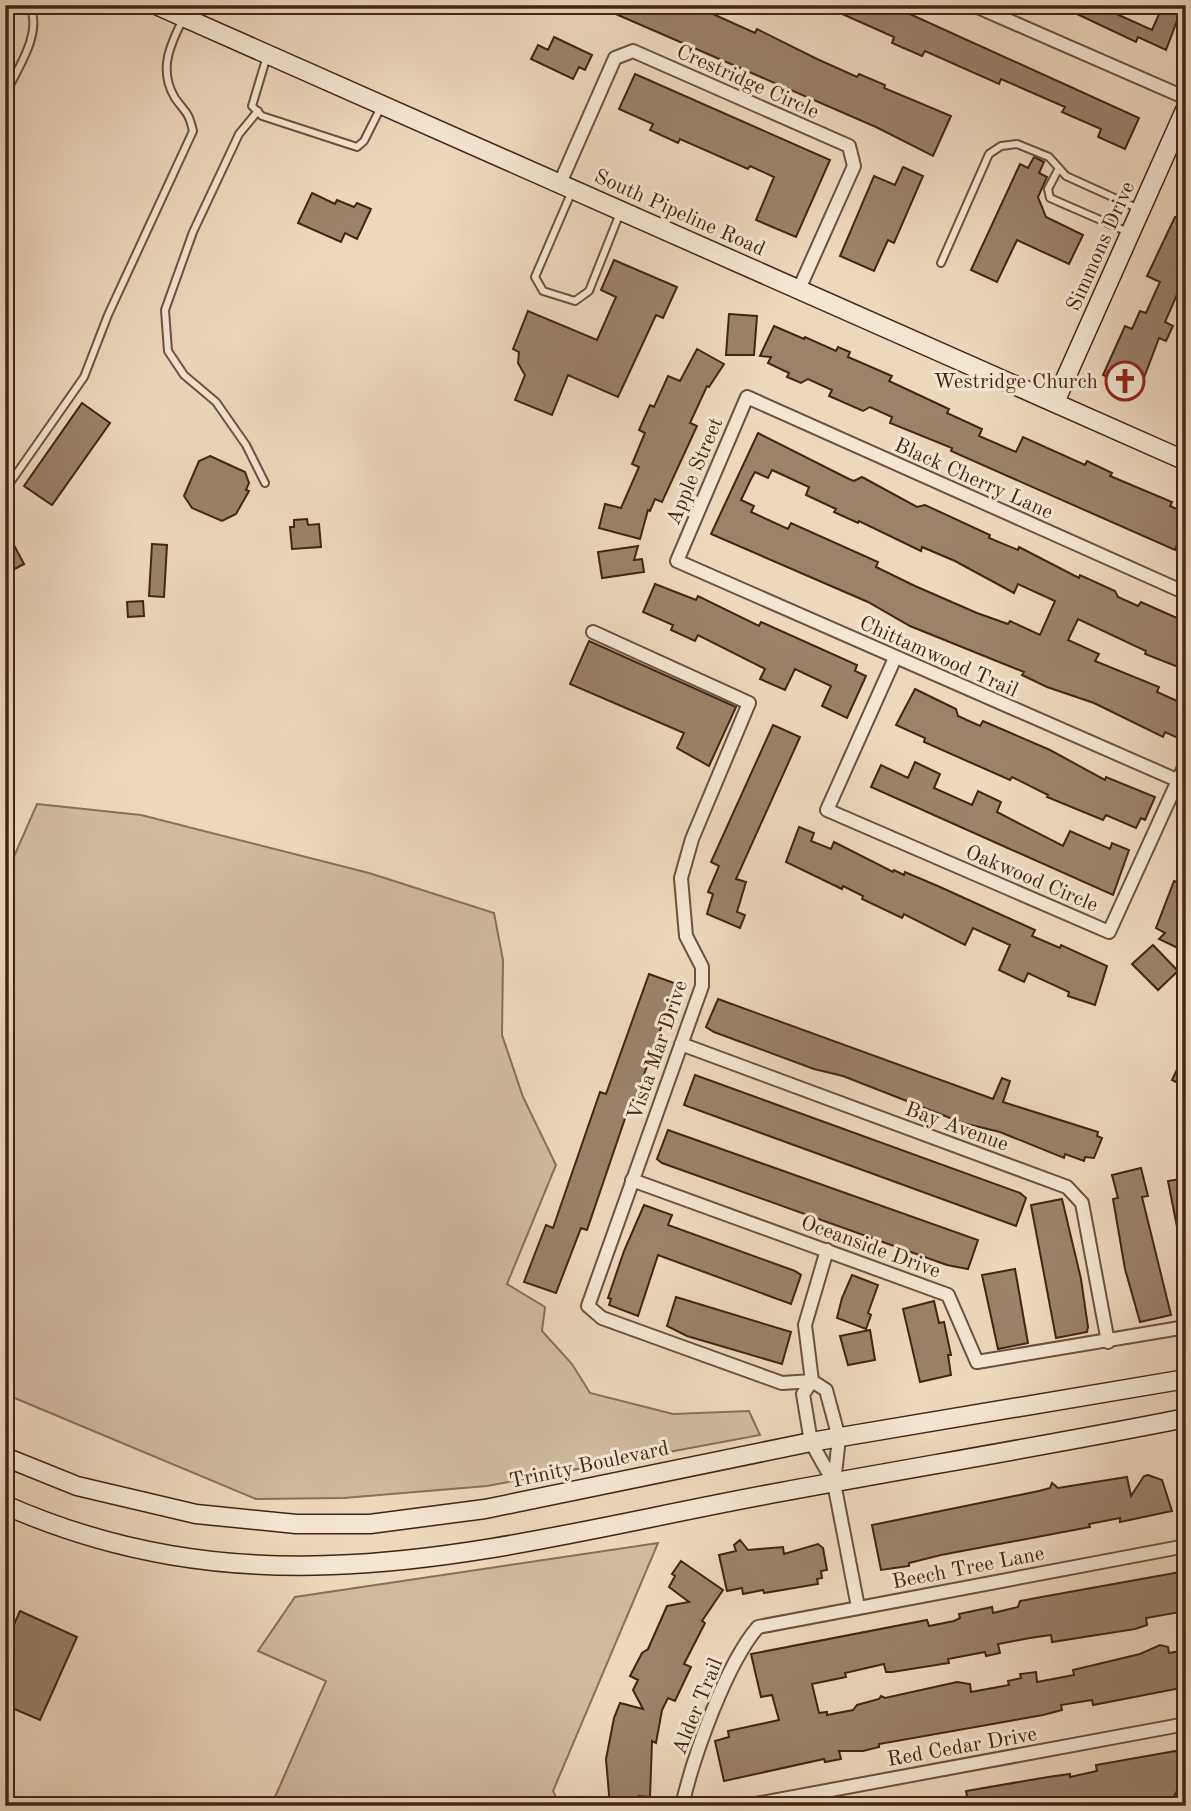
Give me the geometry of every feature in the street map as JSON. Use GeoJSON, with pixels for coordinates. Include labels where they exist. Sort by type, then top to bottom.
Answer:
{"type":"FeatureCollection","features":[{"type":"Feature","properties":{"kind":"main road","name":"South Pipeline Road"},"geometry":{"type":"LineString","coordinates":[[156,5],[1055,402],[1184,454]]}},
{"type":"Feature","properties":{"kind":"main road","name":"Simmons Drive"},"geometry":{"type":"LineString","coordinates":[[1055,402],[1186,108]]}},
{"type":"Feature","properties":{"kind":"main road","name":"Trinity Boulevard"},"geometry":{"type":"LineString","coordinates":[[5,1457],[77,1486],[144,1504],[237,1521],[370,1524],[485,1509],[811,1442],[1186,1378]]}},
{"type":"Feature","properties":{"kind":"main road"},"geometry":{"type":"LineString","coordinates":[[5,1504],[83,1534],[162,1553],[242,1565],[371,1565],[461,1555],[1186,1418]]}},
{"type":"Feature","properties":{"kind":"street"},"geometry":{"type":"LineString","coordinates":[[973,5],[1186,98]]}},
{"type":"Feature","properties":{"kind":"street","name":"Crestridge Circle"},"geometry":{"type":"LineString","coordinates":[[566,186],[615,58],[633,51],[836,140],[849,146],[854,166],[800,289]]}},
{"type":"Feature","properties":{"kind":"street","name":"Apple Street"},"geometry":{"type":"LineString","coordinates":[[677,561],[747,397]]}},
{"type":"Feature","properties":{"kind":"street","name":"Black Cherry Lane"},"geometry":{"type":"LineString","coordinates":[[747,397],[1186,593]]}},
{"type":"Feature","properties":{"kind":"street","name":"Chittamwood Trail"},"geometry":{"type":"LineString","coordinates":[[677,561],[1182,782]]}},
{"type":"Feature","properties":{"kind":"street","name":"Vista Mar Drive"},"geometry":{"type":"LineString","coordinates":[[593,632],[749,703],[692,839],[681,878],[686,936],[702,967],[702,986],[588,1306],[602,1318],[782,1383],[812,1381]]}},
{"type":"Feature","properties":{"kind":"street","name":"Oakwood Circle"},"geometry":{"type":"LineString","coordinates":[[895,658],[827,810],[1109,932],[1182,782]]}},
{"type":"Feature","properties":{"kind":"street"},"geometry":{"type":"LineString","coordinates":[[1182,782],[1186,763]]}},
{"type":"Feature","properties":{"kind":"street","name":"Bay Avenue"},"geometry":{"type":"LineString","coordinates":[[681,1044],[1067,1187],[1082,1203],[1108,1342]]}},
{"type":"Feature","properties":{"kind":"street","name":"Oceanside Drive"},"geometry":{"type":"LineString","coordinates":[[632,1180],[948,1295],[977,1362],[1186,1327]]}},
{"type":"Feature","properties":{"kind":"street"},"geometry":{"type":"LineString","coordinates":[[827,1250],[805,1325],[812,1381],[803,1394],[811,1442],[834,1483]]}},
{"type":"Feature","properties":{"kind":"street"},"geometry":{"type":"LineString","coordinates":[[812,1381],[826,1390],[839,1438],[834,1483],[858,1607]]}},
{"type":"Feature","properties":{"kind":"street","name":"Beech Tree Lane"},"geometry":{"type":"LineString","coordinates":[[758,1627],[1186,1546]]}},
{"type":"Feature","properties":{"kind":"street","name":"Alder Trail"},"geometry":{"type":"LineString","coordinates":[[682,1806],[696,1757],[742,1645],[758,1627]]}},
{"type":"Feature","properties":{"kind":"street","name":"Red Cedar Drive"},"geometry":{"type":"LineString","coordinates":[[745,1806],[1186,1724]]}},
{"type":"Feature","properties":{"kind":"lane"},"geometry":{"type":"LineString","coordinates":[[5,95],[34,30],[34,16],[29,5]]}},
{"type":"Feature","properties":{"kind":"lane"},"geometry":{"type":"LineString","coordinates":[[5,490],[84,377],[108,314],[193,131],[188,111],[176,98],[165,72],[170,49],[184,18]]}},
{"type":"Feature","properties":{"kind":"lane"},"geometry":{"type":"LineString","coordinates":[[268,54],[252,106],[258,111],[357,147],[364,141],[382,105]]}},
{"type":"Feature","properties":{"kind":"lane"},"geometry":{"type":"LineString","coordinates":[[258,111],[233,146],[193,232],[165,310],[168,351],[184,375],[216,402],[246,445],[264,483]]}},
{"type":"Feature","properties":{"kind":"lane"},"geometry":{"type":"LineString","coordinates":[[941,263],[989,154],[1001,146],[1017,144],[1049,157],[1066,176],[1140,210]]}},
{"type":"Feature","properties":{"kind":"lane"},"geometry":{"type":"LineString","coordinates":[[1059,168],[1048,189],[1049,198],[1130,233]]}},
{"type":"Feature","properties":{"kind":"lane"},"geometry":{"type":"LineString","coordinates":[[566,186],[535,277],[543,291],[575,301],[589,291],[621,211]]}},
{"type":"Feature","properties":{"kind":"shaded area"},"geometry":{"type":"Polygon","coordinates":[[[37,804],[141,815],[369,873],[494,913],[503,960],[502,1035],[523,1097],[556,1165],[507,1284],[545,1307],[542,1331],[572,1364],[590,1393],[673,1414],[749,1411],[760,1435],[487,1486],[344,1498],[256,1499],[5,1394],[5,877],[37,804]]]}},
{"type":"Feature","properties":{"kind":"shaded area"},"geometry":{"type":"Polygon","coordinates":[[[658,1543],[553,1791],[560,1806],[271,1806],[326,1681],[258,1651],[295,1597],[658,1543]]]}},
{"type":"Feature","properties":{"kind":"building"},"geometry":{"type":"Polygon","coordinates":[[[595,5],[693,5],[755,33],[757,29],[857,77],[859,74],[885,85],[884,88],[951,116],[933,156],[876,127],[595,5]]]}},
{"type":"Feature","properties":{"kind":"building"},"geometry":{"type":"Polygon","coordinates":[[[822,5],[890,5],[1139,118],[1125,149],[1098,137],[1101,129],[1062,112],[1065,107],[1001,79],[999,84],[925,51],[922,56],[892,43],[894,37],[822,5]]]}},
{"type":"Feature","properties":{"kind":"building"},"geometry":{"type":"Polygon","coordinates":[[[1058,5],[1105,5],[1114,9],[1112,12],[1152,30],[1163,5],[1183,5],[1166,50],[1138,37],[1136,42],[1058,5]]]}},
{"type":"Feature","properties":{"kind":"building"},"geometry":{"type":"Polygon","coordinates":[[[554,37],[592,55],[585,70],[579,67],[573,79],[531,59],[538,45],[548,50],[554,37]]]}},
{"type":"Feature","properties":{"kind":"building"},"geometry":{"type":"Polygon","coordinates":[[[635,74],[830,160],[796,237],[756,220],[774,177],[750,166],[748,169],[680,139],[678,143],[650,130],[653,124],[619,109],[635,74]]]}},
{"type":"Feature","properties":{"kind":"building"},"geometry":{"type":"Polygon","coordinates":[[[1034,157],[1044,162],[1039,173],[1047,177],[1038,197],[1046,217],[1083,235],[1069,264],[1017,240],[997,282],[971,270],[1020,164],[1028,168],[1034,157]]]}},
{"type":"Feature","properties":{"kind":"building"},"geometry":{"type":"Polygon","coordinates":[[[903,167],[923,176],[894,243],[888,240],[874,271],[840,256],[874,176],[895,185],[903,167]]]}},
{"type":"Feature","properties":{"kind":"building"},"geometry":{"type":"Polygon","coordinates":[[[312,193],[335,204],[337,200],[354,207],[357,203],[371,209],[357,239],[345,233],[341,242],[298,223],[312,193]]]}},
{"type":"Feature","properties":{"kind":"building"},"geometry":{"type":"Polygon","coordinates":[[[1175,217],[1186,221],[1186,274],[1165,322],[1173,326],[1166,341],[1159,338],[1139,391],[1103,375],[1125,326],[1132,329],[1140,311],[1146,313],[1160,282],[1147,276],[1175,217]]]}},
{"type":"Feature","properties":{"kind":"building"},"geometry":{"type":"Polygon","coordinates":[[[614,260],[677,287],[663,318],[656,315],[618,397],[568,375],[552,415],[515,400],[525,375],[518,363],[519,352],[513,349],[528,311],[597,340],[616,297],[601,290],[614,260]]]}},
{"type":"Feature","properties":{"kind":"building"},"geometry":{"type":"Polygon","coordinates":[[[729,314],[757,316],[754,355],[726,355],[729,314]]]}},
{"type":"Feature","properties":{"kind":"building"},"geometry":{"type":"Polygon","coordinates":[[[774,326],[836,351],[838,347],[850,352],[848,357],[892,376],[889,381],[949,409],[947,413],[982,429],[979,436],[1016,452],[1023,437],[1085,465],[1087,461],[1112,473],[1110,476],[1172,502],[1170,506],[1186,513],[1186,549],[1177,545],[1175,550],[951,451],[952,448],[890,423],[892,417],[870,407],[863,411],[829,396],[832,390],[808,379],[801,383],[787,377],[789,373],[768,363],[771,357],[760,356],[774,326]]]}},
{"type":"Feature","properties":{"kind":"building"},"geometry":{"type":"Polygon","coordinates":[[[697,349],[724,364],[709,387],[707,386],[690,423],[697,426],[662,502],[655,499],[650,511],[648,510],[640,539],[599,528],[605,504],[621,508],[639,467],[632,464],[645,433],[639,430],[650,405],[654,407],[668,376],[680,381],[697,349]]]}},
{"type":"Feature","properties":{"kind":"building"},"geometry":{"type":"Polygon","coordinates":[[[82,403],[110,423],[52,505],[24,486],[82,403]]]}},
{"type":"Feature","properties":{"kind":"building"},"geometry":{"type":"Polygon","coordinates":[[[758,433],[849,479],[854,481],[862,477],[917,507],[925,505],[990,535],[989,538],[1018,550],[1019,547],[1079,578],[1080,575],[1115,591],[1118,597],[1138,606],[1141,602],[1186,622],[1186,670],[1145,654],[1146,651],[1078,619],[1068,640],[1099,654],[1095,661],[1159,687],[1157,692],[1186,705],[1186,722],[1178,738],[1165,732],[1163,737],[1094,703],[1047,687],[1022,675],[1024,672],[910,626],[868,602],[711,534],[758,433]],[[772,470],[768,478],[755,472],[741,500],[754,506],[751,512],[788,529],[791,523],[878,562],[876,567],[915,586],[977,613],[1008,624],[1010,621],[1040,635],[1055,601],[1018,584],[1014,593],[955,561],[922,547],[921,551],[834,512],[836,509],[806,495],[809,487],[772,470]]]}},
{"type":"Feature","properties":{"kind":"building"},"geometry":{"type":"Polygon","coordinates":[[[210,456],[245,472],[249,483],[246,490],[249,491],[236,514],[222,521],[192,508],[184,496],[199,461],[210,456]]]}},
{"type":"Feature","properties":{"kind":"building"},"geometry":{"type":"Polygon","coordinates":[[[307,519],[308,525],[319,524],[321,547],[292,549],[290,527],[294,527],[294,520],[307,519]]]}},
{"type":"Feature","properties":{"kind":"building"},"geometry":{"type":"Polygon","coordinates":[[[5,528],[24,564],[5,574],[5,528]]]}},
{"type":"Feature","properties":{"kind":"building"},"geometry":{"type":"Polygon","coordinates":[[[152,544],[167,545],[164,597],[149,596],[152,544]]]}},
{"type":"Feature","properties":{"kind":"building"},"geometry":{"type":"Polygon","coordinates":[[[638,546],[634,560],[642,559],[644,572],[602,578],[598,552],[638,546]]]}},
{"type":"Feature","properties":{"kind":"building"},"geometry":{"type":"Polygon","coordinates":[[[655,584],[696,600],[698,596],[759,626],[761,622],[857,665],[855,671],[866,676],[847,718],[822,706],[831,686],[795,669],[785,690],[760,679],[765,669],[698,635],[695,641],[671,630],[673,625],[643,612],[655,584]]]}},
{"type":"Feature","properties":{"kind":"building"},"geometry":{"type":"Polygon","coordinates":[[[143,601],[144,616],[128,617],[127,602],[143,601]]]}},
{"type":"Feature","properties":{"kind":"building"},"geometry":{"type":"Polygon","coordinates":[[[589,641],[736,707],[709,766],[677,748],[684,733],[570,684],[589,641]]]}},
{"type":"Feature","properties":{"kind":"building"},"geometry":{"type":"Polygon","coordinates":[[[915,689],[956,709],[958,716],[980,726],[983,721],[1050,750],[1105,780],[1106,777],[1155,797],[1145,820],[1141,818],[1136,828],[1106,815],[1103,820],[1047,797],[1048,795],[1012,777],[1010,780],[924,742],[925,738],[896,725],[915,689]]]}},
{"type":"Feature","properties":{"kind":"building"},"geometry":{"type":"Polygon","coordinates":[[[773,725],[800,737],[736,879],[746,882],[737,912],[745,915],[740,928],[707,914],[713,894],[708,892],[719,866],[711,862],[773,725]]]}},
{"type":"Feature","properties":{"kind":"building"},"geometry":{"type":"Polygon","coordinates":[[[915,762],[940,774],[934,788],[972,805],[978,791],[1001,802],[997,812],[1063,846],[1070,831],[1110,849],[1112,843],[1129,850],[1113,895],[871,787],[881,765],[908,778],[915,762]]]}},
{"type":"Feature","properties":{"kind":"building"},"geometry":{"type":"Polygon","coordinates":[[[799,827],[814,833],[811,841],[831,849],[834,842],[893,872],[894,870],[904,875],[905,872],[1035,930],[1032,936],[1060,948],[1061,945],[1107,966],[1095,1005],[1068,996],[1069,992],[1028,973],[1024,982],[999,970],[1010,945],[973,928],[965,945],[904,914],[902,918],[862,899],[863,896],[843,886],[842,889],[786,862],[799,827]]]}},
{"type":"Feature","properties":{"kind":"building"},"geometry":{"type":"Polygon","coordinates":[[[1174,881],[1186,886],[1186,952],[1159,939],[1165,933],[1156,928],[1174,881]]]}},
{"type":"Feature","properties":{"kind":"building"},"geometry":{"type":"Polygon","coordinates":[[[1153,945],[1178,971],[1158,990],[1132,964],[1153,945]]]}},
{"type":"Feature","properties":{"kind":"building"},"geometry":{"type":"Polygon","coordinates":[[[649,974],[677,984],[635,1099],[632,1098],[587,1230],[581,1228],[556,1293],[524,1282],[546,1225],[553,1228],[600,1092],[606,1094],[649,974]]]}},
{"type":"Feature","properties":{"kind":"building"},"geometry":{"type":"Polygon","coordinates":[[[718,999],[993,1099],[1002,1078],[1010,1081],[1003,1102],[1098,1132],[1097,1136],[1102,1138],[1094,1158],[1085,1157],[1084,1161],[1065,1154],[1064,1158],[1000,1132],[963,1123],[843,1076],[814,1069],[714,1032],[706,1027],[718,999]]]}},
{"type":"Feature","properties":{"kind":"building"},"geometry":{"type":"Polygon","coordinates":[[[1186,1051],[1186,1087],[1172,1080],[1186,1051]]]}},
{"type":"Feature","properties":{"kind":"building"},"geometry":{"type":"Polygon","coordinates":[[[695,1075],[1020,1193],[1026,1198],[1016,1226],[684,1105],[695,1075]]]}},
{"type":"Feature","properties":{"kind":"building"},"geometry":{"type":"Polygon","coordinates":[[[668,1130],[978,1240],[968,1269],[947,1265],[662,1163],[657,1159],[668,1130]]]}},
{"type":"Feature","properties":{"kind":"building"},"geometry":{"type":"Polygon","coordinates":[[[1141,1168],[1148,1196],[1142,1197],[1171,1315],[1140,1322],[1125,1269],[1113,1199],[1118,1198],[1112,1175],[1141,1168]]]}},
{"type":"Feature","properties":{"kind":"building"},"geometry":{"type":"Polygon","coordinates":[[[1186,1178],[1186,1241],[1180,1242],[1168,1181],[1186,1178]]]}},
{"type":"Feature","properties":{"kind":"building"},"geometry":{"type":"Polygon","coordinates":[[[1062,1199],[1081,1279],[1088,1327],[1087,1332],[1056,1338],[1031,1205],[1062,1199]]]}},
{"type":"Feature","properties":{"kind":"building"},"geometry":{"type":"Polygon","coordinates":[[[644,1205],[672,1215],[668,1225],[801,1275],[791,1304],[658,1255],[638,1316],[609,1305],[611,1299],[608,1298],[624,1251],[644,1205]]]}},
{"type":"Feature","properties":{"kind":"building"},"geometry":{"type":"Polygon","coordinates":[[[1015,1269],[1028,1343],[998,1349],[982,1275],[1015,1269]]]}},
{"type":"Feature","properties":{"kind":"building"},"geometry":{"type":"Polygon","coordinates":[[[852,1275],[878,1285],[868,1313],[871,1315],[866,1329],[837,1318],[852,1275]]]}},
{"type":"Feature","properties":{"kind":"building"},"geometry":{"type":"Polygon","coordinates":[[[676,1297],[791,1332],[782,1364],[687,1336],[667,1326],[676,1297]]]}},
{"type":"Feature","properties":{"kind":"building"},"geometry":{"type":"Polygon","coordinates":[[[934,1301],[939,1323],[944,1322],[951,1355],[948,1355],[951,1375],[920,1382],[903,1309],[934,1301]]]}},
{"type":"Feature","properties":{"kind":"building"},"geometry":{"type":"Polygon","coordinates":[[[870,1330],[875,1360],[848,1365],[840,1336],[870,1330]]]}},
{"type":"Feature","properties":{"kind":"building"},"geometry":{"type":"Polygon","coordinates":[[[1144,1476],[1162,1480],[1172,1511],[1120,1522],[1120,1518],[1089,1524],[1090,1527],[941,1555],[909,1563],[909,1566],[881,1570],[872,1525],[1039,1491],[1050,1488],[1052,1483],[1058,1488],[1127,1477],[1131,1496],[1144,1476]]]}},
{"type":"Feature","properties":{"kind":"building"},"geometry":{"type":"Polygon","coordinates":[[[740,1540],[748,1550],[783,1547],[784,1554],[818,1544],[823,1548],[827,1570],[821,1571],[822,1578],[817,1579],[818,1584],[764,1593],[763,1590],[743,1594],[742,1588],[727,1591],[719,1555],[736,1551],[734,1545],[740,1540]]]}},
{"type":"Feature","properties":{"kind":"building"},"geometry":{"type":"Polygon","coordinates":[[[681,1561],[723,1590],[702,1621],[705,1623],[684,1664],[691,1667],[675,1701],[668,1698],[662,1710],[656,1743],[652,1741],[650,1797],[639,1796],[638,1806],[610,1806],[606,1759],[614,1718],[620,1703],[643,1709],[633,1690],[638,1680],[630,1676],[642,1653],[648,1649],[667,1606],[689,1602],[669,1587],[675,1576],[672,1574],[681,1561]]]}},
{"type":"Feature","properties":{"kind":"building"},"geometry":{"type":"Polygon","coordinates":[[[1186,1571],[1186,1611],[1146,1618],[1147,1625],[1135,1629],[1052,1642],[1051,1635],[1030,1638],[998,1644],[1000,1653],[986,1656],[985,1652],[948,1659],[949,1663],[892,1672],[886,1672],[884,1664],[845,1673],[846,1677],[812,1684],[819,1713],[827,1712],[827,1715],[853,1710],[857,1705],[879,1699],[881,1696],[885,1698],[957,1682],[970,1684],[971,1692],[1009,1685],[1008,1681],[1021,1678],[1020,1674],[1036,1672],[1037,1682],[1074,1675],[1073,1670],[1140,1654],[1160,1645],[1168,1647],[1169,1653],[1186,1650],[1186,1687],[1093,1705],[1092,1700],[1061,1705],[1062,1710],[1043,1715],[879,1744],[879,1747],[863,1751],[839,1751],[841,1759],[825,1762],[824,1759],[724,1781],[715,1741],[729,1737],[728,1731],[779,1720],[772,1695],[761,1697],[751,1654],[927,1620],[929,1626],[954,1621],[960,1618],[959,1614],[992,1607],[993,1613],[1018,1607],[1020,1601],[1186,1571]]]}},
{"type":"Feature","properties":{"kind":"building"},"geometry":{"type":"Polygon","coordinates":[[[20,1611],[77,1637],[40,1720],[5,1705],[5,1645],[20,1611]]]}},
{"type":"Feature","properties":{"kind":"building"},"geometry":{"type":"Polygon","coordinates":[[[1175,1751],[1186,1759],[1186,1775],[1172,1800],[1149,1806],[1138,1800],[1105,1806],[969,1806],[966,1791],[1070,1774],[1070,1777],[1097,1771],[1096,1765],[1175,1751]]]}},
{"type":"Feature","properties":{"kind":"place","name":"Westridge Church"},"geometry":{"type":"Point","coordinates":[1125,381]}}]}
